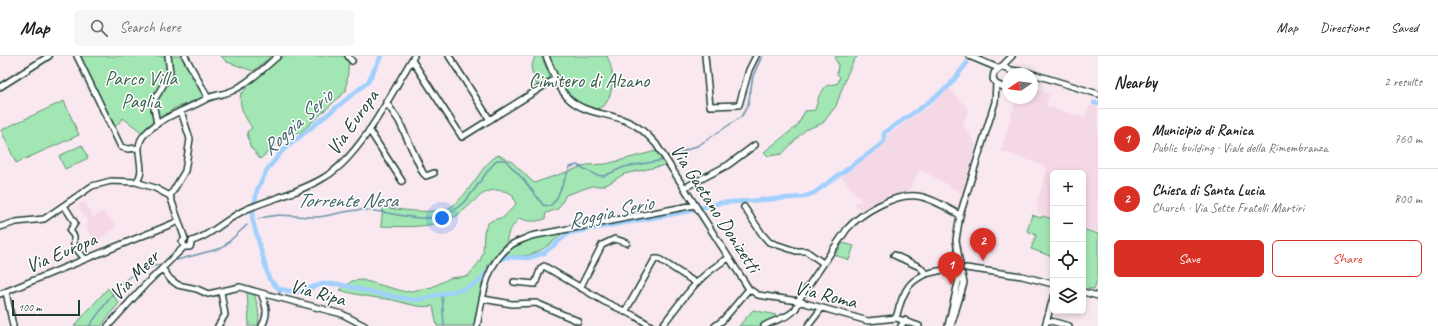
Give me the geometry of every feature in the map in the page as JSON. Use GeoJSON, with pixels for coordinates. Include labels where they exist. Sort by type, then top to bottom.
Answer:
{"type":"FeatureCollection","features":[{"type":"Feature","properties":{"kind":"street"},"geometry":{"type":"LineString","coordinates":[[0,87],[49,56]]}},
{"type":"Feature","properties":{"kind":"street"},"geometry":{"type":"LineString","coordinates":[[77,56],[121,146],[128,149],[138,148]]}},
{"type":"Feature","properties":{"kind":"street"},"geometry":{"type":"LineString","coordinates":[[157,124],[153,102],[165,82],[163,78],[170,73],[168,56]]}},
{"type":"Feature","properties":{"kind":"street"},"geometry":{"type":"LineString","coordinates":[[184,56],[208,98]]}},
{"type":"Feature","properties":{"kind":"street"},"geometry":{"type":"LineString","coordinates":[[136,182],[141,175],[138,148],[143,136],[157,124],[181,111],[208,98],[223,95],[236,89],[278,56]]}},
{"type":"Feature","properties":{"kind":"street"},"geometry":{"type":"LineString","coordinates":[[348,56],[352,61]]}},
{"type":"Feature","properties":{"kind":"street"},"geometry":{"type":"LineString","coordinates":[[449,56],[490,120]]}},
{"type":"Feature","properties":{"kind":"street","name":"Via Gaetano Donizetti"},"geometry":{"type":"LineString","coordinates":[[546,56],[561,90],[573,103],[589,110],[626,121],[641,129],[656,144],[749,289]]}},
{"type":"Feature","properties":{"kind":"street"},"geometry":{"type":"LineString","coordinates":[[705,56],[710,106],[739,105],[749,70],[756,56]]}},
{"type":"Feature","properties":{"kind":"street"},"geometry":{"type":"LineString","coordinates":[[969,56],[1000,67]]}},
{"type":"Feature","properties":{"kind":"street"},"geometry":{"type":"LineString","coordinates":[[993,75],[1010,57]]}},
{"type":"Feature","properties":{"kind":"street"},"geometry":{"type":"LineString","coordinates":[[1010,57],[1010,68]]}},
{"type":"Feature","properties":{"kind":"street"},"geometry":{"type":"LineString","coordinates":[[413,58],[462,137],[556,79]]}},
{"type":"Feature","properties":{"kind":"street","name":"Via Europa"},"geometry":{"type":"LineString","coordinates":[[192,241],[250,208],[310,184],[339,168],[368,130],[413,58]]}},
{"type":"Feature","properties":{"kind":"street"},"geometry":{"type":"LineString","coordinates":[[951,326],[964,283],[960,271],[956,240],[960,214],[995,102],[996,84],[993,75],[978,60]]}},
{"type":"Feature","properties":{"kind":"street"},"geometry":{"type":"LineString","coordinates":[[1038,77],[1098,94]]}},
{"type":"Feature","properties":{"kind":"street"},"geometry":{"type":"LineString","coordinates":[[996,84],[1002,86]]}},
{"type":"Feature","properties":{"kind":"street"},"geometry":{"type":"LineString","coordinates":[[995,102],[1002,92]]}},
{"type":"Feature","properties":{"kind":"street"},"geometry":{"type":"LineString","coordinates":[[386,102],[399,120],[423,173],[426,176],[434,173]]}},
{"type":"Feature","properties":{"kind":"street"},"geometry":{"type":"LineString","coordinates":[[170,196],[185,171],[190,139],[181,111]]}},
{"type":"Feature","properties":{"kind":"street"},"geometry":{"type":"LineString","coordinates":[[368,130],[402,181]]}},
{"type":"Feature","properties":{"kind":"street"},"geometry":{"type":"LineString","coordinates":[[684,188],[728,165],[755,145]]}},
{"type":"Feature","properties":{"kind":"street"},"geometry":{"type":"LineString","coordinates":[[0,227],[16,222],[44,219],[65,207],[92,186],[111,181],[136,182],[155,188],[170,196],[185,238],[182,242],[184,246],[190,247],[192,241],[185,238]]}},
{"type":"Feature","properties":{"kind":"street"},"geometry":{"type":"LineString","coordinates":[[764,326],[791,314],[823,263],[855,219],[868,211],[903,197],[918,196],[926,198],[960,214]]}},
{"type":"Feature","properties":{"kind":"street"},"geometry":{"type":"LineString","coordinates":[[477,326],[488,274],[498,257],[512,244],[532,236],[695,205]]}},
{"type":"Feature","properties":{"kind":"street"},"geometry":{"type":"LineString","coordinates":[[65,207],[75,224],[70,231],[74,236],[74,246],[85,259]]}},
{"type":"Feature","properties":{"kind":"street"},"geometry":{"type":"LineString","coordinates":[[744,207],[769,242],[796,251],[806,251],[823,263]]}},
{"type":"Feature","properties":{"kind":"street","name":"Via Europa"},"geometry":{"type":"LineString","coordinates":[[0,294],[179,221]]}},
{"type":"Feature","properties":{"kind":"street"},"geometry":{"type":"LineString","coordinates":[[580,288],[602,245],[615,239],[627,243]]}},
{"type":"Feature","properties":{"kind":"street","name":"Via Meer"},"geometry":{"type":"LineString","coordinates":[[108,326],[184,246]]}},
{"type":"Feature","properties":{"kind":"street"},"geometry":{"type":"LineString","coordinates":[[894,255],[920,267],[926,274]]}},
{"type":"Feature","properties":{"kind":"street"},"geometry":{"type":"LineString","coordinates":[[662,326],[696,283],[710,269],[729,258]]}},
{"type":"Feature","properties":{"kind":"street"},"geometry":{"type":"LineString","coordinates":[[625,312],[655,259],[659,259],[696,283]]}},
{"type":"Feature","properties":{"kind":"street"},"geometry":{"type":"LineString","coordinates":[[514,282],[535,284],[541,268],[544,266],[580,288],[651,326]]}},
{"type":"Feature","properties":{"kind":"street"},"geometry":{"type":"LineString","coordinates":[[162,268],[170,279],[178,285],[197,288],[210,294],[220,292],[225,315],[218,326]]}},
{"type":"Feature","properties":{"kind":"street"},"geometry":{"type":"LineString","coordinates":[[896,318],[905,291],[914,280],[926,274],[960,271],[966,268],[1022,276],[1050,283]]}},
{"type":"Feature","properties":{"kind":"street"},"geometry":{"type":"LineString","coordinates":[[948,326],[960,271]]}},
{"type":"Feature","properties":{"kind":"street","name":"Via Ripa"},"geometry":{"type":"LineString","coordinates":[[220,292],[240,287],[342,314],[365,326]]}},
{"type":"Feature","properties":{"kind":"street"},"geometry":{"type":"LineString","coordinates":[[715,326],[723,320],[749,289]]}},
{"type":"Feature","properties":{"kind":"street","name":"Via Roma"},"geometry":{"type":"LineString","coordinates":[[749,289],[758,294],[798,301],[865,323],[896,318],[919,326]]}},
{"type":"Feature","properties":{"kind":"street"},"geometry":{"type":"LineString","coordinates":[[6,292],[13,326]]}},
{"type":"Feature","properties":{"kind":"street"},"geometry":{"type":"LineString","coordinates":[[260,293],[266,305],[267,319],[262,326]]}},
{"type":"Feature","properties":{"kind":"street"},"geometry":{"type":"LineString","coordinates":[[1086,293],[1098,296]]}},
{"type":"Feature","properties":{"kind":"street"},"geometry":{"type":"LineString","coordinates":[[482,299],[512,304],[536,303],[578,321]]}},
{"type":"Feature","properties":{"kind":"street"},"geometry":{"type":"LineString","coordinates":[[808,326],[821,309]]}},
{"type":"Feature","properties":{"kind":"street"},"geometry":{"type":"LineString","coordinates":[[1045,326],[1050,309]]}},
{"type":"Feature","properties":{"kind":"street"},"geometry":{"type":"LineString","coordinates":[[901,326],[905,320]]}},
{"type":"Feature","properties":{"kind":"street"},"geometry":{"type":"LineString","coordinates":[[1047,320],[1069,326]]}},
{"type":"Feature","properties":{"kind":"shaded area"},"geometry":{"type":"Polygon","coordinates":[[[949,88],[968,109],[963,125],[976,145],[963,194],[920,169],[904,199],[869,215],[852,203],[862,201],[841,177],[886,142],[887,135],[929,106],[949,88]]]}},
{"type":"Feature","properties":{"kind":"shaded area"},"geometry":{"type":"Polygon","coordinates":[[[1038,91],[1049,94],[1046,106],[1084,117],[1091,105],[1098,107],[1098,232],[1086,228],[1086,170],[1050,170],[1050,218],[1039,213],[1036,205],[1047,169],[1045,166],[1001,151],[1014,104],[1038,104],[1038,91]]]}},
{"type":"Feature","properties":{"kind":"shaded area"},"geometry":{"type":"Polygon","coordinates":[[[84,201],[94,217],[102,211],[117,226],[95,242],[85,226],[89,223],[78,206],[84,201]]]}},
{"type":"Feature","properties":{"kind":"green space","name":"Parco Villa Paglia"},"geometry":{"type":"Polygon","coordinates":[[[80,56],[182,56],[206,96],[173,109],[143,133],[123,118],[115,127],[80,56]]]}},
{"type":"Feature","properties":{"kind":"green space"},"geometry":{"type":"Polygon","coordinates":[[[221,56],[271,56],[253,71],[227,62],[221,56]]]}},
{"type":"Feature","properties":{"kind":"green space"},"geometry":{"type":"Polygon","coordinates":[[[282,56],[346,56],[349,60],[346,91],[299,134],[294,129],[260,159],[250,146],[247,132],[252,128],[241,107],[241,93],[243,93],[248,85],[282,56]]]}},
{"type":"Feature","properties":{"kind":"green space"},"geometry":{"type":"Polygon","coordinates":[[[535,56],[541,56],[550,76],[549,79],[537,86],[531,68],[535,56]]]}},
{"type":"Feature","properties":{"kind":"green space","name":"Cimitero di Alzano"},"geometry":{"type":"Polygon","coordinates":[[[549,56],[607,56],[610,63],[613,82],[608,100],[604,106],[594,109],[585,108],[576,102],[569,94],[557,74],[549,56]]]}},
{"type":"Feature","properties":{"kind":"green space"},"geometry":{"type":"Polygon","coordinates":[[[836,56],[858,56],[854,60],[847,75],[836,106],[823,123],[805,130],[782,154],[768,156],[764,152],[797,126],[805,111],[815,110],[819,96],[826,86],[838,83],[840,77],[837,74],[838,64],[835,59],[836,56]]]}},
{"type":"Feature","properties":{"kind":"green space"},"geometry":{"type":"Polygon","coordinates":[[[64,101],[79,135],[16,163],[1,130],[64,101]]]}},
{"type":"Feature","properties":{"kind":"green space"},"geometry":{"type":"Polygon","coordinates":[[[82,145],[88,158],[65,169],[59,156],[82,145]]]}},
{"type":"Feature","properties":{"kind":"green space"},"geometry":{"type":"Polygon","coordinates":[[[656,151],[666,165],[624,174],[608,184],[602,186],[592,186],[566,195],[558,209],[546,213],[545,219],[532,221],[519,218],[509,231],[506,243],[488,265],[474,326],[437,326],[433,306],[415,306],[393,300],[363,296],[340,290],[352,281],[362,280],[406,292],[432,287],[450,278],[468,276],[480,261],[483,253],[484,232],[488,223],[504,217],[516,204],[512,194],[501,190],[492,190],[477,198],[457,216],[440,223],[423,226],[381,226],[383,207],[436,211],[451,207],[466,192],[485,166],[498,155],[511,161],[534,183],[587,165],[606,164],[656,151]]]}},
{"type":"Feature","properties":{"kind":"green space"},"geometry":{"type":"Polygon","coordinates":[[[1032,215],[1041,218],[1042,216],[1050,218],[1050,256],[1031,249],[1036,235],[1027,231],[1032,215]]]}},
{"type":"Feature","properties":{"kind":"green space"},"geometry":{"type":"Polygon","coordinates":[[[1086,230],[1098,234],[1098,278],[1094,289],[1088,288],[1087,291],[1086,230]]]}},
{"type":"Feature","properties":{"kind":"green space"},"geometry":{"type":"Polygon","coordinates":[[[560,233],[561,235],[542,249],[530,255],[506,255],[516,245],[523,242],[560,233]]]}},
{"type":"Feature","properties":{"kind":"green space"},"geometry":{"type":"Polygon","coordinates":[[[843,243],[854,246],[849,260],[835,255],[843,243]]]}},
{"type":"Feature","properties":{"kind":"green space"},"geometry":{"type":"Polygon","coordinates":[[[108,288],[119,303],[101,326],[74,326],[108,288]]]}},
{"type":"Feature","properties":{"kind":"green space"},"geometry":{"type":"Polygon","coordinates":[[[247,291],[254,294],[258,306],[258,326],[247,326],[249,324],[247,291]]]}},
{"type":"Feature","properties":{"kind":"green space"},"geometry":{"type":"Polygon","coordinates":[[[753,310],[776,315],[776,318],[762,326],[739,326],[753,310]]]}},
{"type":"Feature","properties":{"kind":"waterway","name":"Roggia Serio"},"geometry":{"type":"LineString","coordinates":[[381,56],[368,82],[282,151],[267,170],[257,190],[252,218],[269,279],[279,289],[296,292],[323,284],[338,284],[413,300],[422,299],[463,289],[479,282],[492,265],[505,257],[528,258],[544,253],[569,233],[690,211],[719,203],[803,197],[814,193],[879,146],[884,141],[884,133],[949,86],[967,63]]}},
{"type":"Feature","properties":{"kind":"waterway","name":"Torrente Nesa"},"geometry":{"type":"LineString","coordinates":[[668,158],[699,145],[741,117],[748,105],[753,76],[762,56]]}},
{"type":"Feature","properties":{"kind":"waterway","name":"Roggia Serio"},"geometry":{"type":"LineString","coordinates":[[1094,103],[1098,104]]}},
{"type":"Feature","properties":{"kind":"waterway","name":"Torrente Nesa"},"geometry":{"type":"LineString","coordinates":[[258,219],[274,215],[318,217],[360,210],[371,210],[418,218],[440,216],[457,208],[464,202],[497,160],[505,160],[524,180],[543,205],[550,206],[556,200],[570,167],[577,165],[596,175],[604,176],[624,167],[664,160]]}},
{"type":"Feature","properties":{"kind":"waterway","name":"Torrente Nesa"},"geometry":{"type":"LineString","coordinates":[[177,260],[222,248],[247,225]]}},
{"type":"Feature","properties":{"kind":"waterway","name":"Torrente Nesa"},"geometry":{"type":"LineString","coordinates":[[89,326],[111,296],[125,281],[134,274],[158,265]]}},
{"type":"Feature","properties":{"kind":"waterway","name":"Roggia Serio"},"geometry":{"type":"LineString","coordinates":[[279,294],[282,289]]}},
{"type":"Feature","properties":{"kind":"waterway"},"geometry":{"type":"LineString","coordinates":[[442,294],[444,326]]}},
{"type":"Feature","properties":{"kind":"waterway"},"geometry":{"type":"LineString","coordinates":[[259,326],[262,321]]}},
{"type":"Feature","properties":{"kind":"place","name":"Chiesa di Santa Lucia"},"geometry":{"type":"Point","coordinates":[983,261]}},
{"type":"Feature","properties":{"kind":"place","name":"Municipio di Ranica"},"geometry":{"type":"Point","coordinates":[951,285]}}]}
